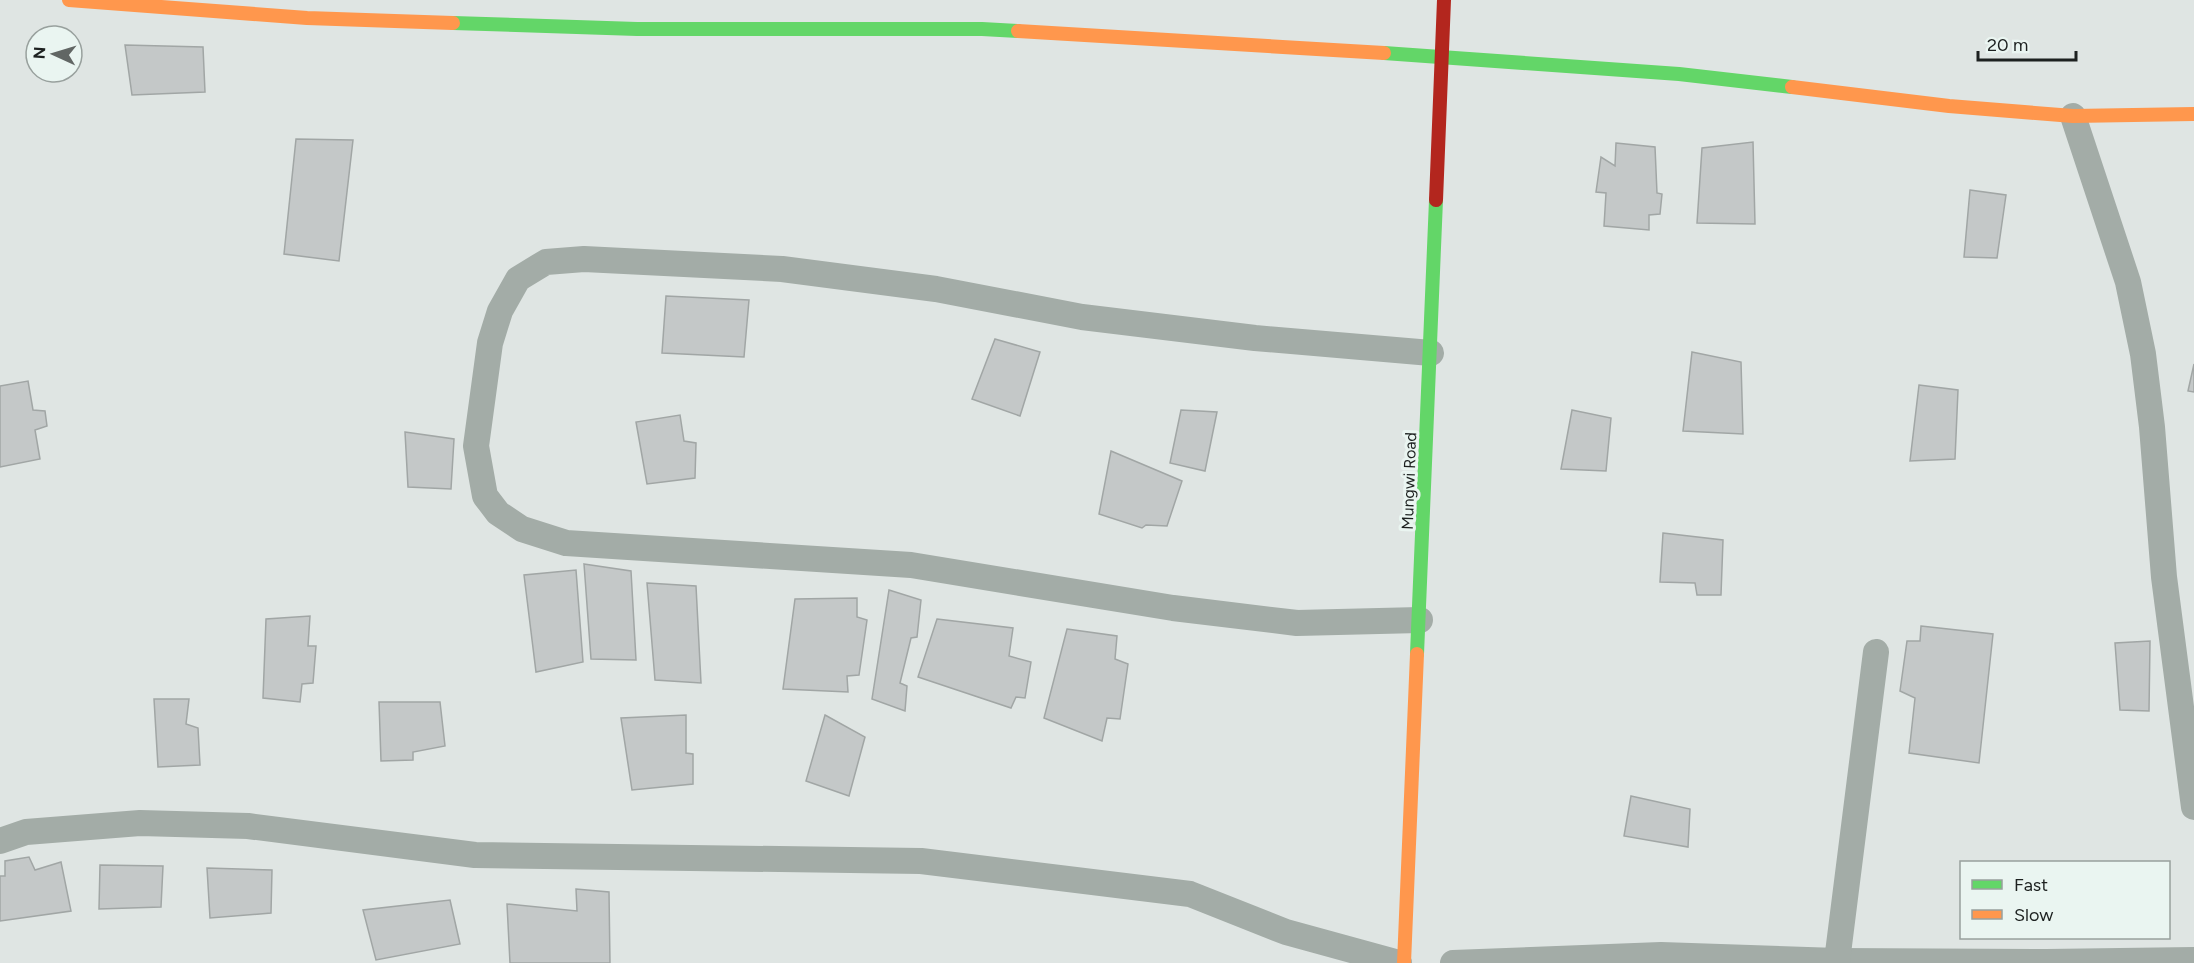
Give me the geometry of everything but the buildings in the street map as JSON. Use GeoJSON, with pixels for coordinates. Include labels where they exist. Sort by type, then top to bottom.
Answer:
{"type":"FeatureCollection","features":[{"type":"Feature","properties":{"kind":"street"},"geometry":{"type":"LineString","coordinates":[[69,0],[307,18],[637,29],[982,29],[1442,56],[1679,74],[1948,106],[2073,116],[2194,114]]}},
{"type":"Feature","properties":{"kind":"street","name":"Mungwi Road"},"geometry":{"type":"LineString","coordinates":[[1404,963],[1444,0]]}},
{"type":"Feature","properties":{"kind":"street"},"geometry":{"type":"LineString","coordinates":[[2073,116],[2128,282],[2143,354],[2152,428],[2164,577],[2194,807]]}},
{"type":"Feature","properties":{"kind":"street"},"geometry":{"type":"LineString","coordinates":[[1420,620],[1298,623],[1173,608],[911,566],[566,543],[522,529],[498,513],[485,496],[476,446],[490,343],[500,311],[518,279],[546,262],[584,259],[782,269],[936,289],[1082,316],[1255,338],[1431,353]]}},
{"type":"Feature","properties":{"kind":"street"},"geometry":{"type":"LineString","coordinates":[[1837,961],[1876,652]]}},
{"type":"Feature","properties":{"kind":"street"},"geometry":{"type":"LineString","coordinates":[[0,842],[26,832],[140,823],[248,826],[475,855],[699,856],[921,861],[1190,894],[1286,932],[1399,963]]}},
{"type":"Feature","properties":{"kind":"street"},"geometry":{"type":"LineString","coordinates":[[1453,963],[1661,955],[1837,961],[2194,960]]}},
{"type":"Feature","properties":{"kind":"traffic: fast"},"geometry":{"type":"LineString","coordinates":[[453,23],[637,29],[982,29],[1018,31]]}},
{"type":"Feature","properties":{"kind":"traffic: fast"},"geometry":{"type":"LineString","coordinates":[[1384,53],[1679,74],[1792,87]]}},
{"type":"Feature","properties":{"kind":"traffic: fast"},"geometry":{"type":"LineString","coordinates":[[1417,654],[1436,200]]}},
{"type":"Feature","properties":{"kind":"traffic: slow"},"geometry":{"type":"LineString","coordinates":[[69,0],[307,18],[453,23]]}},
{"type":"Feature","properties":{"kind":"traffic: slow"},"geometry":{"type":"LineString","coordinates":[[1018,31],[1384,53]]}},
{"type":"Feature","properties":{"kind":"traffic: slow"},"geometry":{"type":"LineString","coordinates":[[1792,87],[1949,106],[2073,116],[2194,114]]}},
{"type":"Feature","properties":{"kind":"traffic: slow"},"geometry":{"type":"LineString","coordinates":[[1404,963],[1417,654]]}},
{"type":"Feature","properties":{"kind":"traffic: jam"},"geometry":{"type":"LineString","coordinates":[[1436,200],[1444,0]]}}]}
